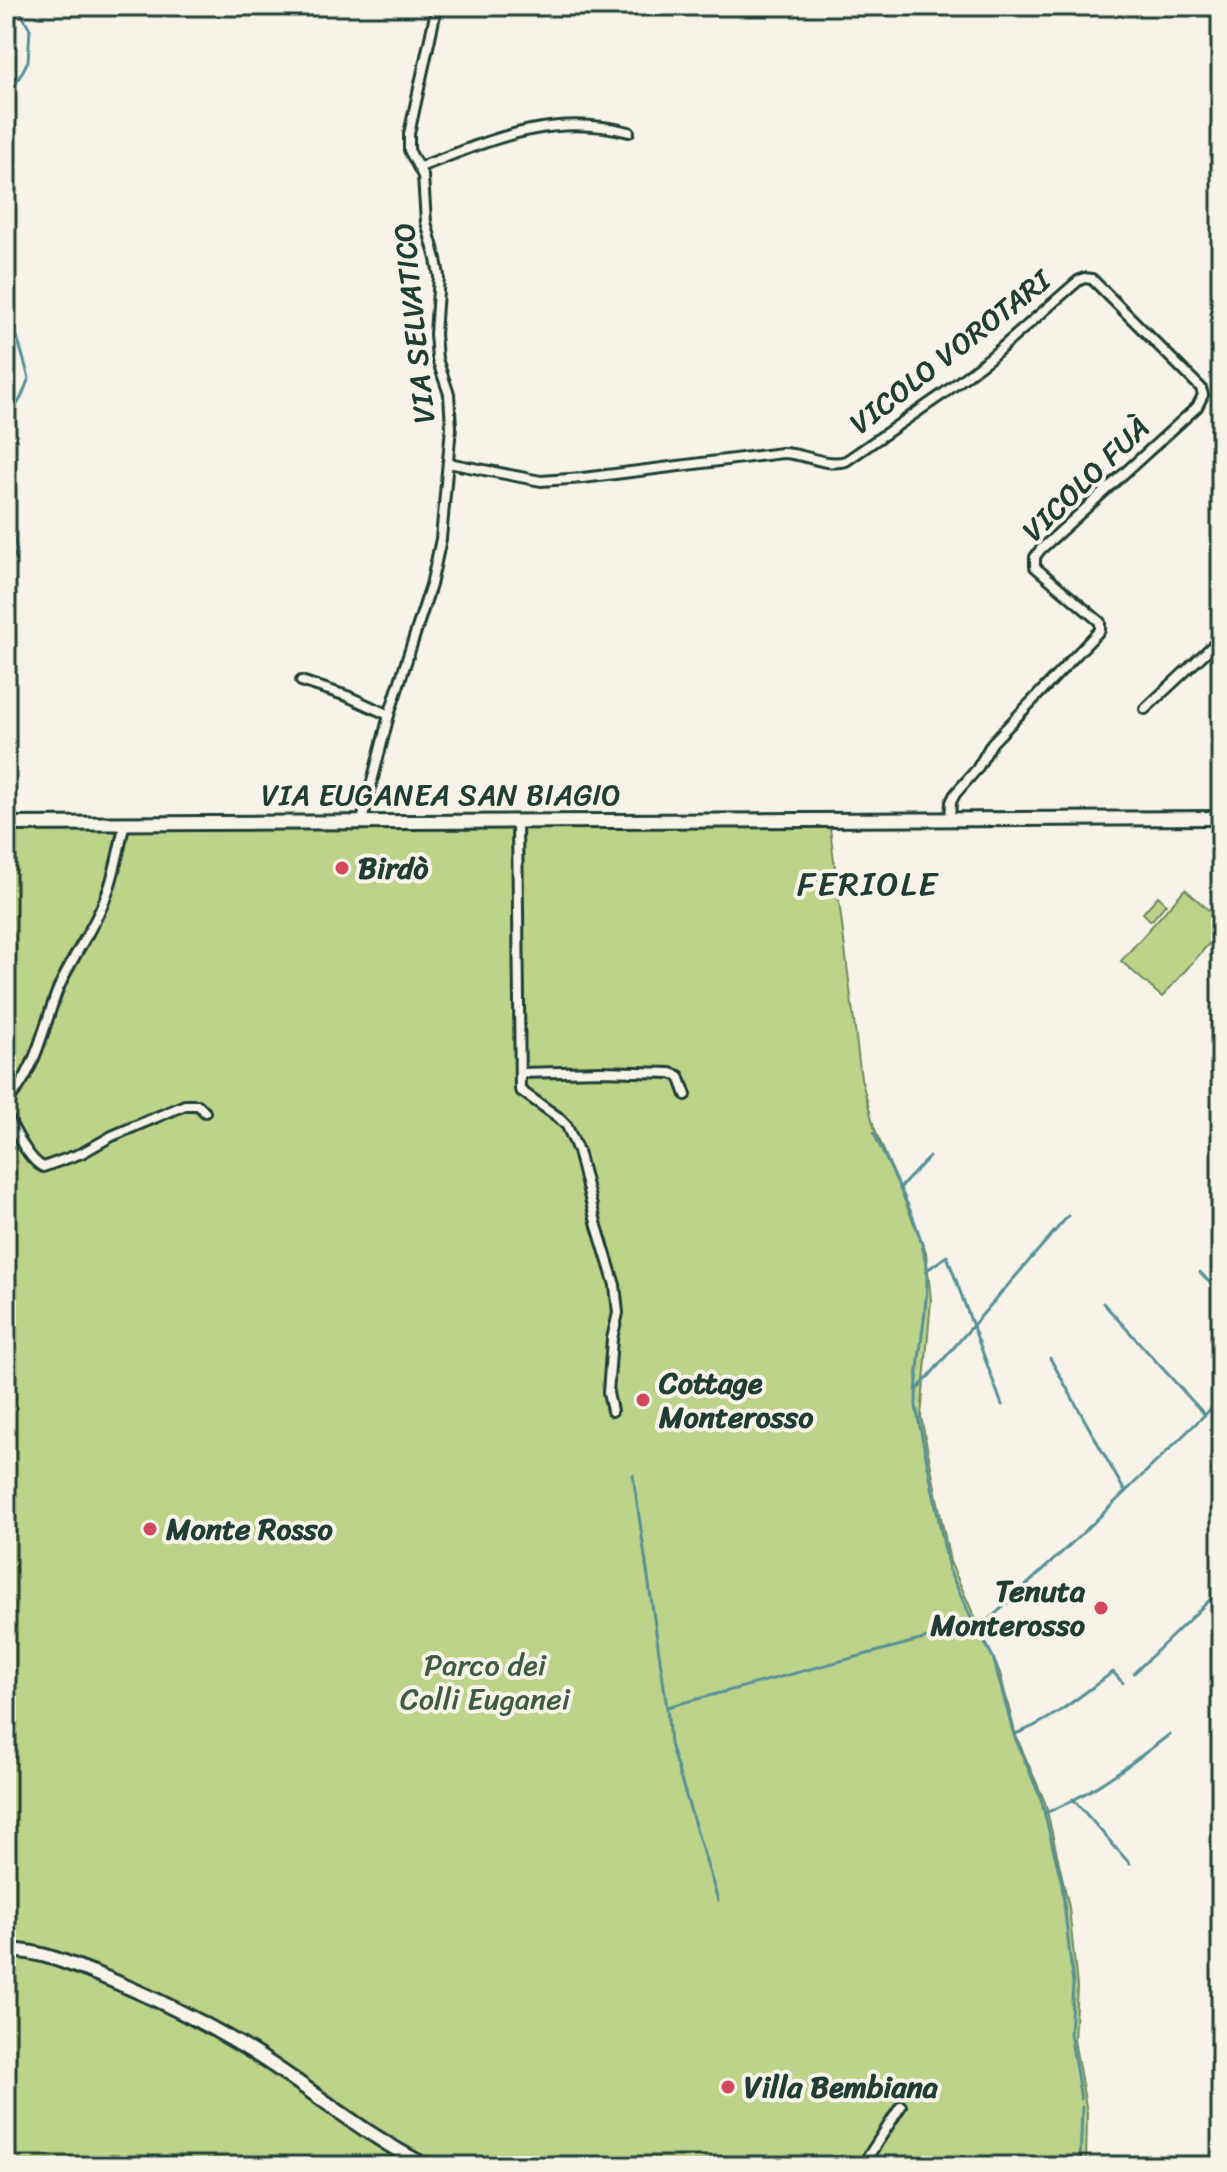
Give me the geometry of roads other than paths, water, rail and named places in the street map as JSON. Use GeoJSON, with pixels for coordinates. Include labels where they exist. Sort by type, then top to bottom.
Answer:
{"type":"FeatureCollection","features":[{"type":"Feature","properties":{"kind":"main road","name":"VIA EUGANEA SAN BIAGIO"},"geometry":{"type":"LineString","coordinates":[[6,824],[1221,818]]}},
{"type":"Feature","properties":{"kind":"main road"},"geometry":{"type":"LineString","coordinates":[[6,1951],[24,1951],[75,1966],[175,2009],[271,2064],[382,2141],[427,2166]]}},
{"type":"Feature","properties":{"kind":"street","name":"VIA SELVATICO"},"geometry":{"type":"LineString","coordinates":[[362,821],[389,715],[431,585],[441,539],[448,463],[451,411],[449,394],[437,359],[435,334],[439,276],[426,222],[423,176],[409,150],[409,134],[437,6]]}},
{"type":"Feature","properties":{"kind":"street"},"geometry":{"type":"LineString","coordinates":[[420,167],[505,135],[554,125],[604,126],[629,132]]}},
{"type":"Feature","properties":{"kind":"street","name":"VICOLO VOROTARI"},"geometry":{"type":"LineString","coordinates":[[448,463],[541,481],[782,453],[795,453],[836,464],[846,461],[943,394],[1084,278],[1099,284],[1201,388]]}},
{"type":"Feature","properties":{"kind":"street","name":"VICOLO FUÀ"},"geometry":{"type":"LineString","coordinates":[[950,819],[955,794],[977,769],[992,743],[1100,630],[1100,622],[1035,567],[1035,557],[1197,407],[1203,395],[1201,388]]}},
{"type":"Feature","properties":{"kind":"street"},"geometry":{"type":"LineString","coordinates":[[1145,709],[1220,641]]}},
{"type":"Feature","properties":{"kind":"street"},"geometry":{"type":"LineString","coordinates":[[301,681],[339,693],[389,715]]}},
{"type":"Feature","properties":{"kind":"street"},"geometry":{"type":"LineString","coordinates":[[517,821],[520,1090],[567,1126],[578,1151],[615,1285],[618,1313],[612,1339],[608,1393],[612,1411]]}},
{"type":"Feature","properties":{"kind":"street"},"geometry":{"type":"LineString","coordinates":[[6,1101],[22,1083],[58,990],[106,898],[125,822]]}},
{"type":"Feature","properties":{"kind":"street"},"geometry":{"type":"LineString","coordinates":[[520,1073],[671,1073],[679,1076],[686,1095]]}},
{"type":"Feature","properties":{"kind":"street"},"geometry":{"type":"LineString","coordinates":[[6,1115],[30,1156],[43,1167],[82,1153],[112,1136],[185,1105],[198,1105],[205,1112]]}},
{"type":"Feature","properties":{"kind":"street"},"geometry":{"type":"LineString","coordinates":[[862,2166],[901,2106]]}},
{"type":"Feature","properties":{"kind":"waterway"},"geometry":{"type":"LineString","coordinates":[[6,102],[28,61],[30,29],[17,6]]}},
{"type":"Feature","properties":{"kind":"waterway"},"geometry":{"type":"LineString","coordinates":[[6,298],[29,378],[6,423]]}},
{"type":"Feature","properties":{"kind":"waterway"},"geometry":{"type":"LineString","coordinates":[[6,510],[17,551],[6,570]]}},
{"type":"Feature","properties":{"kind":"waterway"},"geometry":{"type":"LineString","coordinates":[[874,1133],[915,1222],[925,1260],[927,1278],[916,1407],[949,1570],[993,1657],[1014,1735],[1041,1799],[1062,1884],[1073,1984],[1070,2033],[1081,2099]]}},
{"type":"Feature","properties":{"kind":"waterway"},"geometry":{"type":"LineString","coordinates":[[900,1188],[929,1157]]}},
{"type":"Feature","properties":{"kind":"waterway"},"geometry":{"type":"LineString","coordinates":[[916,1391],[1068,1216]]}},
{"type":"Feature","properties":{"kind":"waterway"},"geometry":{"type":"LineString","coordinates":[[927,1270],[947,1256],[1002,1405]]}},
{"type":"Feature","properties":{"kind":"waterway"},"geometry":{"type":"LineString","coordinates":[[1200,1272],[1221,1295]]}},
{"type":"Feature","properties":{"kind":"waterway"},"geometry":{"type":"LineString","coordinates":[[1103,1303],[1205,1415]]}},
{"type":"Feature","properties":{"kind":"waterway"},"geometry":{"type":"LineString","coordinates":[[1050,1358],[1124,1490]]}},
{"type":"Feature","properties":{"kind":"waterway"},"geometry":{"type":"LineString","coordinates":[[978,1630],[1221,1399]]}},
{"type":"Feature","properties":{"kind":"waterway"},"geometry":{"type":"LineString","coordinates":[[633,1475],[670,1744],[718,1900]]}},
{"type":"Feature","properties":{"kind":"waterway"},"geometry":{"type":"LineString","coordinates":[[1134,1673],[1221,1589]]}},
{"type":"Feature","properties":{"kind":"waterway"},"geometry":{"type":"LineString","coordinates":[[667,1707],[973,1626]]}},
{"type":"Feature","properties":{"kind":"waterway"},"geometry":{"type":"LineString","coordinates":[[1015,1734],[1054,1715],[1113,1672],[1123,1683]]}},
{"type":"Feature","properties":{"kind":"waterway"},"geometry":{"type":"LineString","coordinates":[[1045,1813],[1094,1788],[1170,1734]]}},
{"type":"Feature","properties":{"kind":"waterway"},"geometry":{"type":"LineString","coordinates":[[1073,1799],[1130,1864]]}},
{"type":"Feature","properties":{"kind":"waterway"},"geometry":{"type":"LineString","coordinates":[[1080,2166],[1082,2107]]}},
{"type":"Feature","properties":{"kind":"place","name":"Birdò"},"geometry":{"type":"Point","coordinates":[342,868]}},
{"type":"Feature","properties":{"kind":"place","name":"Cottage Monterosso"},"geometry":{"type":"Point","coordinates":[643,1400]}},
{"type":"Feature","properties":{"kind":"place","name":"Monte Rosso"},"geometry":{"type":"Point","coordinates":[150,1529]}},
{"type":"Feature","properties":{"kind":"place","name":"Tenuta Monterosso"},"geometry":{"type":"Point","coordinates":[1101,1608]}},
{"type":"Feature","properties":{"kind":"place","name":"Villa Bembiana"},"geometry":{"type":"Point","coordinates":[728,2087]}},
{"type":"Feature","properties":{"kind":"district","name":"FERIOLE"},"geometry":{"type":"Point","coordinates":[868,884]}},
{"type":"Feature","properties":{"kind":"park label","name":"Parco dei Colli Euganei"},"geometry":{"type":"Point","coordinates":[485,1682]}}]}
